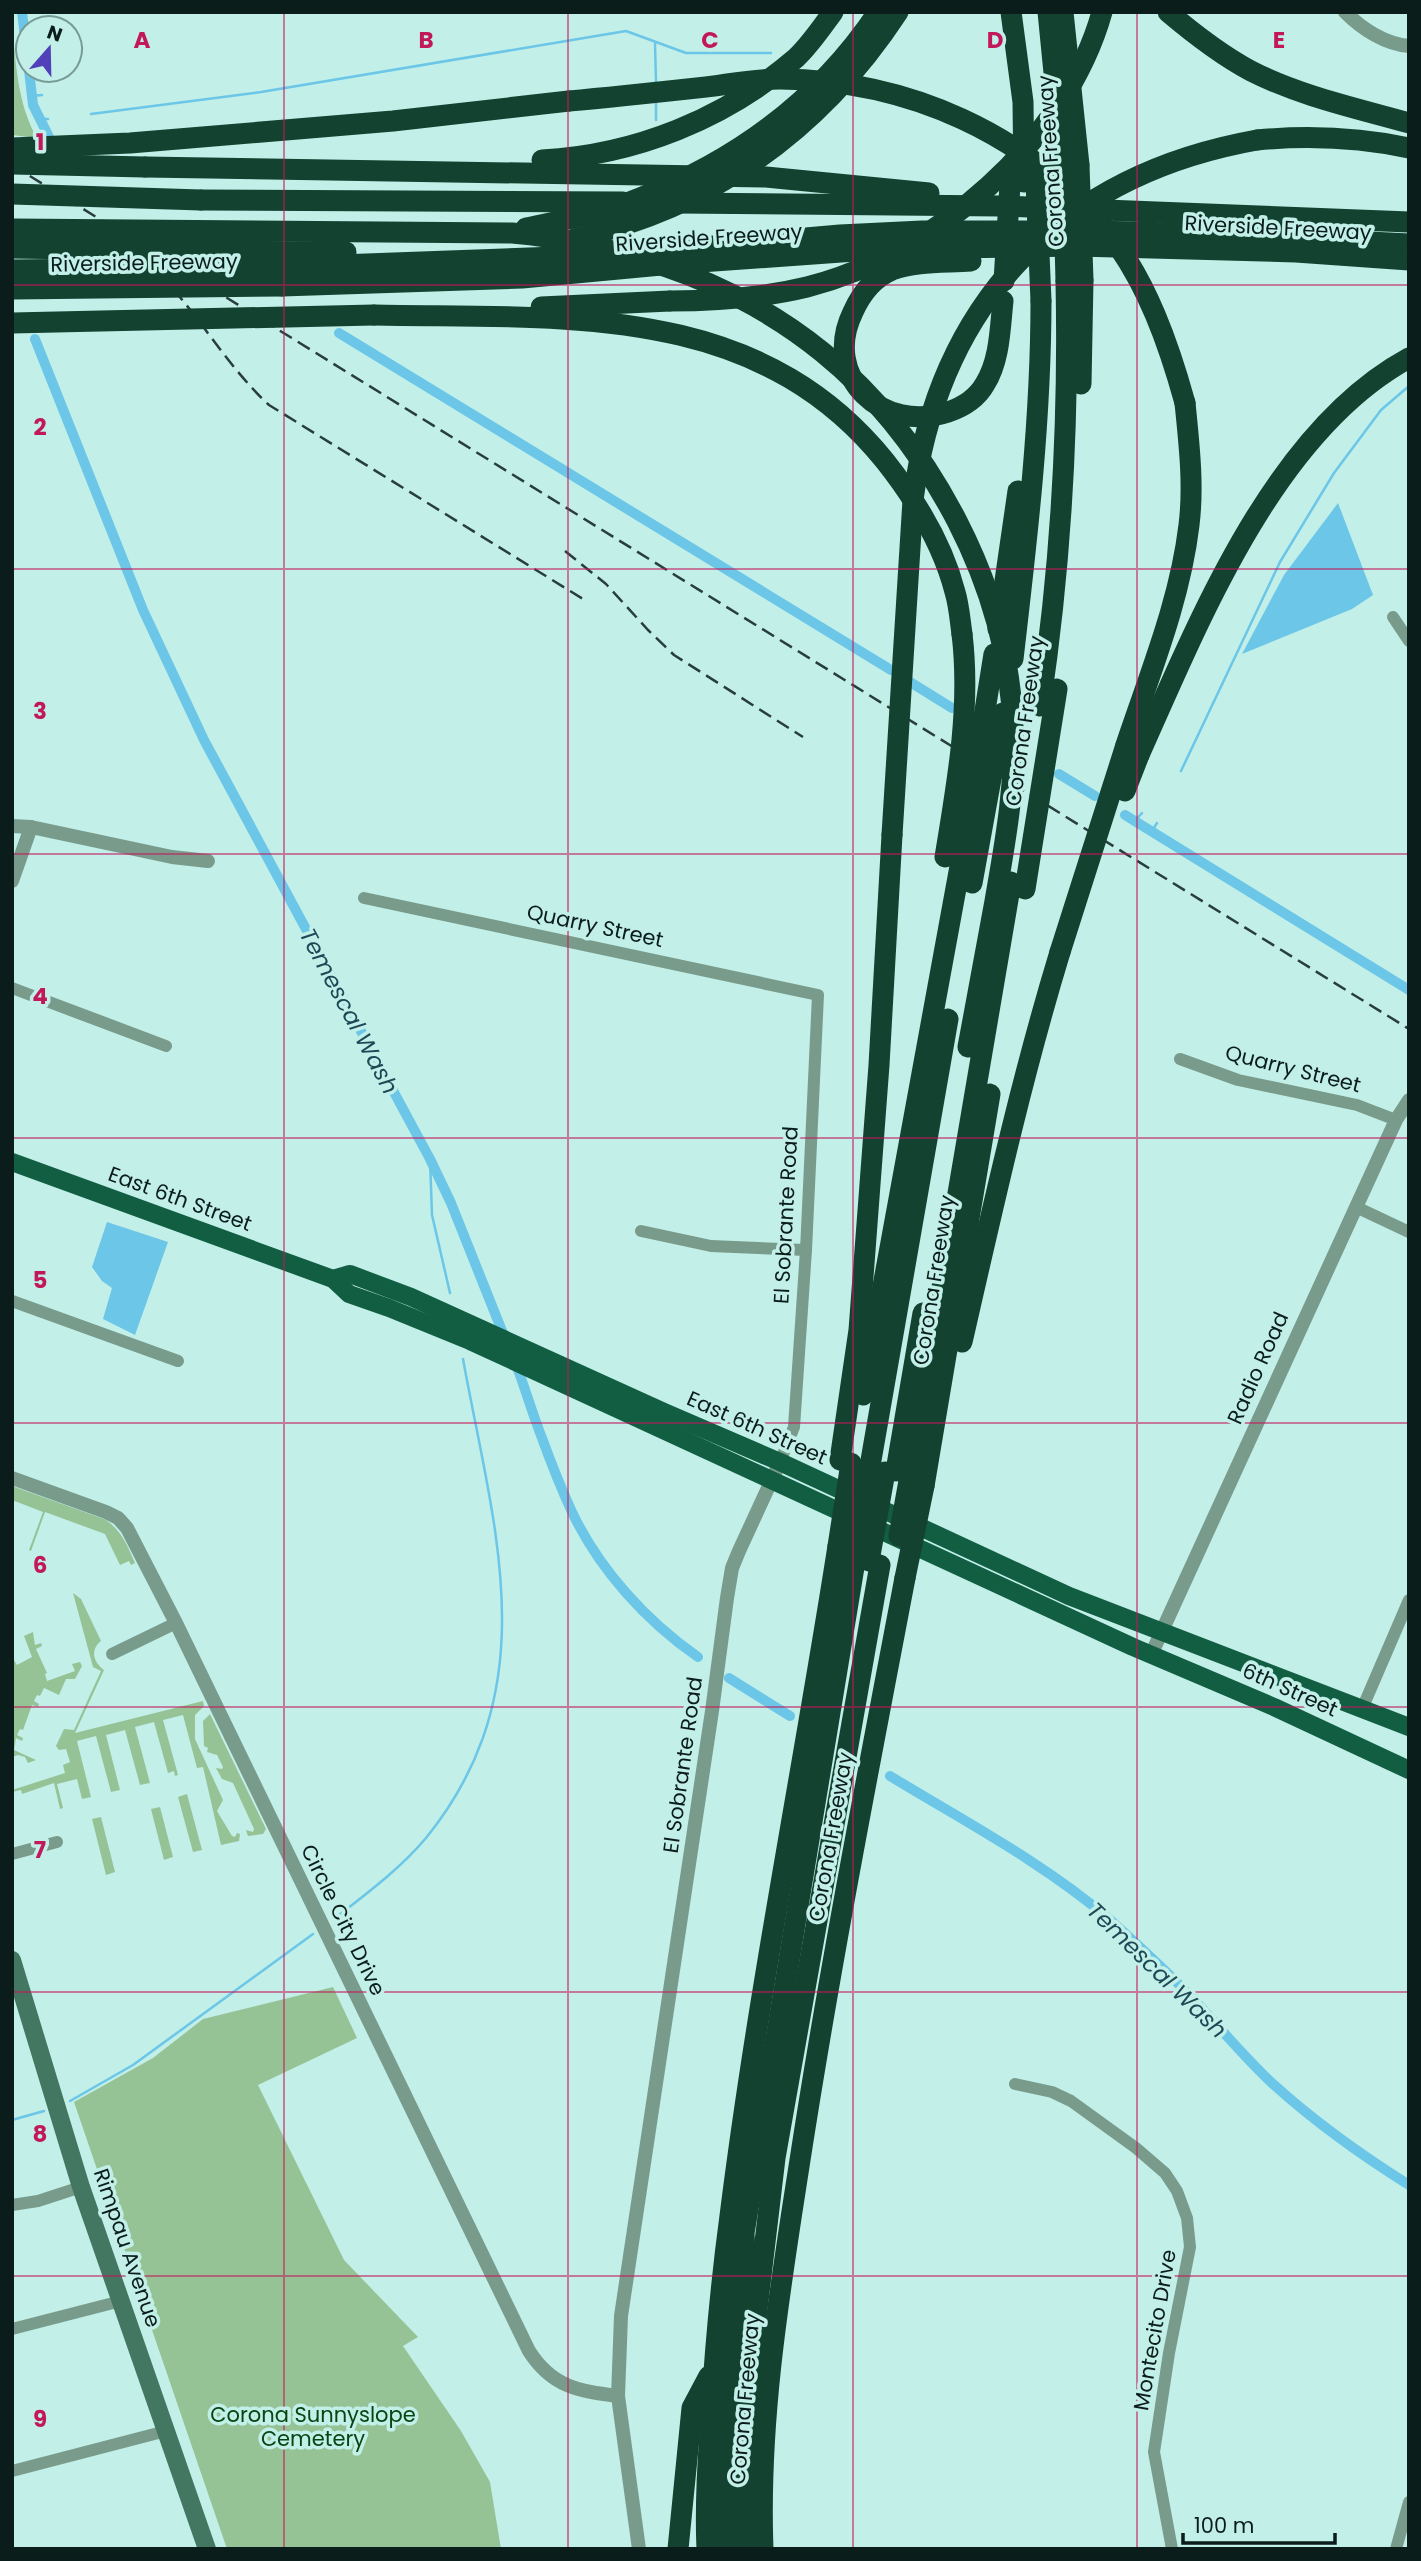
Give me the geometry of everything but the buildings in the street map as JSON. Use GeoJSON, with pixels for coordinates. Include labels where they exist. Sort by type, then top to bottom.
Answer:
{"type":"FeatureCollection","features":[{"type":"Feature","properties":{"kind":"highway"},"geometry":{"type":"LineString","coordinates":[[294,169],[445,166],[571,159],[621,149],[667,135],[707,117],[743,96],[797,57],[833,12]]}},
{"type":"Feature","properties":{"kind":"highway"},"geometry":{"type":"LineString","coordinates":[[12,248],[298,244],[461,237],[523,228],[606,210],[640,198],[743,147],[774,125],[807,97],[878,12]]}},
{"type":"Feature","properties":{"kind":"highway"},"geometry":{"type":"LineString","coordinates":[[12,230],[488,251],[545,246],[607,231],[693,198],[750,166],[801,127],[832,97],[898,12]]}},
{"type":"Feature","properties":{"kind":"highway","name":"Corona Freeway"},"geometry":{"type":"LineString","coordinates":[[763,2549],[761,2505],[768,2372],[806,2117],[835,1783],[873,1563],[953,859],[1003,657],[1034,301],[1024,183],[1023,102],[1011,12]]}},
{"type":"Feature","properties":{"kind":"highway"},"geometry":{"type":"LineString","coordinates":[[1024,12],[1024,183],[1003,301],[993,365],[985,385],[970,401],[939,415],[904,417],[870,402],[855,384],[849,372],[845,345],[848,320],[868,286],[891,271],[927,264],[1174,248]]}},
{"type":"Feature","properties":{"kind":"highway"},"geometry":{"type":"LineString","coordinates":[[1048,12],[1071,165]]}},
{"type":"Feature","properties":{"kind":"highway","name":"Corona Freeway"},"geometry":{"type":"LineString","coordinates":[[707,2549],[709,2443],[720,2290],[743,2112],[835,1783],[873,1563],[843,1512],[837,1484],[882,1472],[943,1378],[1018,885],[1056,689],[1076,484],[1071,165],[1063,12]]}},
{"type":"Feature","properties":{"kind":"highway"},"geometry":{"type":"LineString","coordinates":[[12,323],[374,315],[720,300],[767,295],[809,286],[882,258],[930,232],[997,179],[1032,143],[1062,101],[1083,63],[1102,12]]}},
{"type":"Feature","properties":{"kind":"highway"},"geometry":{"type":"LineString","coordinates":[[1168,12],[1198,37],[1274,81],[1409,123]]}},
{"type":"Feature","properties":{"kind":"highway"},"geometry":{"type":"LineString","coordinates":[[12,148],[130,143],[393,121],[777,79],[839,83],[881,90],[921,101],[958,116],[1017,151],[1046,173],[1073,195],[1111,236],[1141,288],[1169,347],[1185,403],[1190,451],[1189,524],[1176,596],[1133,750],[1060,952],[1032,1043],[962,1344],[943,1378]]}},
{"type":"Feature","properties":{"kind":"highway"},"geometry":{"type":"LineString","coordinates":[[882,1472],[859,1330],[878,1078],[913,500],[919,455],[931,409],[946,370],[966,331],[991,294],[1021,260],[1064,221],[1099,196],[1137,176],[1182,158],[1257,140],[1329,136],[1409,148]]}},
{"type":"Feature","properties":{"kind":"highway"},"geometry":{"type":"LineString","coordinates":[[12,164],[766,177],[963,197],[1002,206]]}},
{"type":"Feature","properties":{"kind":"highway","name":"Riverside Freeway"},"geometry":{"type":"LineString","coordinates":[[12,194],[201,200],[1002,206],[1409,222]]}},
{"type":"Feature","properties":{"kind":"highway"},"geometry":{"type":"LineString","coordinates":[[12,230],[512,233],[592,245],[673,268],[756,305],[838,365],[891,418],[938,484],[966,539],[987,589],[1002,641],[1013,725],[1010,807],[882,1472]]}},
{"type":"Feature","properties":{"kind":"highway"},"geometry":{"type":"LineString","coordinates":[[12,270],[283,277],[611,255],[786,238],[922,231],[1213,234],[1409,244]]}},
{"type":"Feature","properties":{"kind":"highway"},"geometry":{"type":"LineString","coordinates":[[12,238],[230,243],[475,244],[566,251],[618,261],[674,280],[747,315],[809,358],[854,396],[888,435],[926,491],[960,554],[994,671],[999,727],[998,803],[963,1046]]}},
{"type":"Feature","properties":{"kind":"highway","name":"Riverside Freeway"},"geometry":{"type":"LineString","coordinates":[[12,289],[283,277],[522,278],[883,249],[1078,246],[1174,248],[1409,260]]}},
{"type":"Feature","properties":{"kind":"highway"},"geometry":{"type":"LineString","coordinates":[[882,1472],[1018,885],[1063,492],[1067,365],[1074,281]]}},
{"type":"Feature","properties":{"kind":"highway"},"geometry":{"type":"LineString","coordinates":[[374,315],[625,324],[706,340],[773,368],[839,412],[871,443],[898,478],[924,519],[955,592],[965,657],[965,706],[953,859]]}},
{"type":"Feature","properties":{"kind":"highway"},"geometry":{"type":"LineString","coordinates":[[1133,750],[1208,606],[1274,489],[1300,452],[1338,409],[1368,384],[1409,358]]}},
{"type":"Feature","properties":{"kind":"highway"},"geometry":{"type":"LineString","coordinates":[[743,2549],[743,2478],[754,2254],[744,2233],[835,1783],[873,1563],[882,1472],[972,883],[1003,657]]}},
{"type":"Feature","properties":{"kind":"highway"},"geometry":{"type":"LineString","coordinates":[[724,2549],[729,2394],[754,2254],[772,2233],[835,1783]]}},
{"type":"Feature","properties":{"kind":"highway"},"geometry":{"type":"LineString","coordinates":[[678,2549],[692,2408],[714,2364]]}},
{"type":"Feature","properties":{"kind":"highway"},"geometry":{"type":"LineString","coordinates":[[761,2505],[778,2549]]}},
{"type":"Feature","properties":{"kind":"main road","name":"East 6th Street"},"geometry":{"type":"LineString","coordinates":[[12,1162],[333,1279],[349,1294],[475,1343],[1151,1655]]}},
{"type":"Feature","properties":{"kind":"main road","name":"East 6th Street"},"geometry":{"type":"LineString","coordinates":[[333,1279],[350,1274],[411,1297],[780,1462],[1069,1596],[1160,1632]]}},
{"type":"Feature","properties":{"kind":"main road","name":"6th Street"},"geometry":{"type":"LineString","coordinates":[[1160,1632],[1409,1727]]}},
{"type":"Feature","properties":{"kind":"main road","name":"6th Street"},"geometry":{"type":"LineString","coordinates":[[1151,1655],[1274,1707],[1409,1770]]}},
{"type":"Feature","properties":{"kind":"main road","name":"Rimpau Avenue"},"geometry":{"type":"LineString","coordinates":[[12,1960],[18,1994],[81,2187],[207,2549]]}},
{"type":"Feature","properties":{"kind":"street"},"geometry":{"type":"LineString","coordinates":[[1345,12],[1382,39],[1409,46]]}},
{"type":"Feature","properties":{"kind":"street"},"geometry":{"type":"LineString","coordinates":[[1393,617],[1409,640]]}},
{"type":"Feature","properties":{"kind":"street"},"geometry":{"type":"LineString","coordinates":[[12,826],[31,827],[172,857],[208,860]]}},
{"type":"Feature","properties":{"kind":"street"},"geometry":{"type":"LineString","coordinates":[[12,881],[31,827]]}},
{"type":"Feature","properties":{"kind":"street","name":"Quarry Street"},"geometry":{"type":"LineString","coordinates":[[364,898],[818,995]]}},
{"type":"Feature","properties":{"kind":"street"},"geometry":{"type":"LineString","coordinates":[[12,988],[166,1046]]}},
{"type":"Feature","properties":{"kind":"street","name":"El Sobrante Road"},"geometry":{"type":"LineString","coordinates":[[639,2549],[618,2396],[621,2316],[732,1568],[794,1426],[806,1250],[818,995]]}},
{"type":"Feature","properties":{"kind":"street","name":"Quarry Street"},"geometry":{"type":"LineString","coordinates":[[1180,1059],[1238,1080],[1357,1105],[1396,1120]]}},
{"type":"Feature","properties":{"kind":"street","name":"Radio Road"},"geometry":{"type":"LineString","coordinates":[[1151,1655],[1396,1120],[1409,1100]]}},
{"type":"Feature","properties":{"kind":"street"},"geometry":{"type":"LineString","coordinates":[[1356,1207],[1409,1232]]}},
{"type":"Feature","properties":{"kind":"street"},"geometry":{"type":"LineString","coordinates":[[641,1231],[711,1246],[806,1250]]}},
{"type":"Feature","properties":{"kind":"street"},"geometry":{"type":"LineString","coordinates":[[12,1301],[178,1361]]}},
{"type":"Feature","properties":{"kind":"street","name":"Circle City Drive"},"geometry":{"type":"LineString","coordinates":[[12,1478],[106,1512],[118,1518],[127,1528],[176,1623],[529,2351],[547,2374],[559,2382],[580,2391],[618,2396]]}},
{"type":"Feature","properties":{"kind":"street"},"geometry":{"type":"LineString","coordinates":[[1362,1709],[1409,1600]]}},
{"type":"Feature","properties":{"kind":"street"},"geometry":{"type":"LineString","coordinates":[[112,1654],[176,1623]]}},
{"type":"Feature","properties":{"kind":"street"},"geometry":{"type":"LineString","coordinates":[[12,1854],[57,1842]]}},
{"type":"Feature","properties":{"kind":"street","name":"Montecito Drive"},"geometry":{"type":"LineString","coordinates":[[1015,2084],[1052,2092],[1071,2101],[1136,2148],[1165,2173],[1177,2192],[1187,2218],[1190,2247],[1154,2452],[1172,2549]]}},
{"type":"Feature","properties":{"kind":"street"},"geometry":{"type":"LineString","coordinates":[[12,2205],[38,2201],[81,2187]]}},
{"type":"Feature","properties":{"kind":"street"},"geometry":{"type":"LineString","coordinates":[[12,2329],[121,2301]]}},
{"type":"Feature","properties":{"kind":"street"},"geometry":{"type":"LineString","coordinates":[[12,2471],[166,2431]]}},
{"type":"Feature","properties":{"kind":"street"},"geometry":{"type":"LineString","coordinates":[[1396,2549],[1409,2502]]}},
{"type":"Feature","properties":{"kind":"green space"},"geometry":{"type":"Polygon","coordinates":[[[12,23],[14,84],[19,84],[25,111],[37,138],[12,135],[12,23]]]}},
{"type":"Feature","properties":{"kind":"green space"},"geometry":{"type":"Polygon","coordinates":[[[12,1486],[104,1519],[119,1533],[135,1563],[131,1565],[129,1561],[120,1565],[105,1534],[45,1512],[31,1551],[29,1550],[43,1512],[12,1500],[12,1486]]]}},
{"type":"Feature","properties":{"kind":"green space"},"geometry":{"type":"Polygon","coordinates":[[[73,1593],[81,1599],[101,1641],[95,1648],[94,1656],[104,1670],[75,1733],[203,1701],[204,1706],[195,1715],[195,1739],[223,1800],[217,1811],[232,1836],[240,1834],[239,1841],[221,1845],[203,1767],[197,1768],[183,1715],[163,1720],[178,1775],[175,1776],[174,1771],[168,1773],[154,1722],[135,1727],[150,1783],[140,1785],[125,1730],[106,1735],[120,1790],[111,1792],[96,1736],[77,1741],[91,1797],[82,1799],[77,1779],[57,1784],[63,1808],[60,1809],[54,1783],[22,1794],[21,1790],[12,1792],[65,1773],[63,1765],[70,1762],[66,1749],[59,1750],[56,1746],[64,1729],[74,1730],[101,1671],[93,1667],[73,1593]]]}},
{"type":"Feature","properties":{"kind":"green space"},"geometry":{"type":"Polygon","coordinates":[[[33,1632],[35,1645],[41,1643],[42,1646],[36,1649],[47,1673],[47,1681],[75,1671],[72,1664],[80,1662],[82,1666],[75,1679],[66,1679],[59,1695],[44,1688],[40,1696],[37,1695],[34,1701],[39,1704],[38,1707],[32,1705],[23,1730],[20,1729],[17,1735],[23,1738],[22,1741],[16,1738],[14,1750],[36,1760],[28,1763],[25,1757],[12,1757],[12,1660],[17,1665],[32,1657],[24,1636],[33,1632]]]}},
{"type":"Feature","properties":{"kind":"green space"},"geometry":{"type":"Polygon","coordinates":[[[210,1714],[266,1829],[263,1834],[248,1836],[246,1830],[253,1832],[254,1829],[233,1783],[222,1779],[216,1768],[223,1767],[217,1755],[207,1752],[208,1748],[204,1746],[203,1721],[210,1714]]]}},
{"type":"Feature","properties":{"kind":"green space"},"geometry":{"type":"Polygon","coordinates":[[[187,1794],[202,1850],[193,1852],[178,1797],[187,1794]]]}},
{"type":"Feature","properties":{"kind":"green space"},"geometry":{"type":"Polygon","coordinates":[[[160,1807],[173,1857],[164,1860],[151,1809],[160,1807]]]}},
{"type":"Feature","properties":{"kind":"green space"},"geometry":{"type":"Polygon","coordinates":[[[101,1817],[115,1872],[106,1875],[92,1819],[101,1817]]]}},
{"type":"Feature","properties":{"kind":"green space","name":"Corona Sunnyslope Cemetery"},"geometry":{"type":"Polygon","coordinates":[[[333,1987],[357,2038],[258,2085],[344,2260],[418,2337],[403,2346],[461,2431],[490,2482],[501,2549],[227,2549],[74,2102],[153,2058],[203,2019],[333,1987]]]}},
{"type":"Feature","properties":{"kind":"water"},"geometry":{"type":"Polygon","coordinates":[[[1338,503],[1373,595],[1352,609],[1242,654],[1284,575],[1338,503]]]}},
{"type":"Feature","properties":{"kind":"water"},"geometry":{"type":"Polygon","coordinates":[[[107,1222],[168,1242],[135,1335],[103,1319],[112,1288],[102,1281],[92,1267],[107,1222]]]}},
{"type":"Feature","properties":{"kind":"waterway"},"geometry":{"type":"LineString","coordinates":[[91,114],[261,92],[626,31],[686,53],[771,53]]}},
{"type":"Feature","properties":{"kind":"waterway"},"geometry":{"type":"LineString","coordinates":[[655,44],[656,82]]}},
{"type":"Feature","properties":{"kind":"waterway"},"geometry":{"type":"LineString","coordinates":[[31,84],[33,105],[49,137]]}},
{"type":"Feature","properties":{"kind":"waterway"},"geometry":{"type":"LineString","coordinates":[[32,96],[42,95]]}},
{"type":"Feature","properties":{"kind":"waterway"},"geometry":{"type":"LineString","coordinates":[[656,99],[656,120]]}},
{"type":"Feature","properties":{"kind":"waterway"},"geometry":{"type":"LineString","coordinates":[[40,119],[48,119]]}},
{"type":"Feature","properties":{"kind":"waterway"},"geometry":{"type":"LineString","coordinates":[[339,333],[891,670]]}},
{"type":"Feature","properties":{"kind":"waterway","name":"Temescal Wash"},"geometry":{"type":"LineString","coordinates":[[35,339],[143,610],[204,740],[430,1159],[451,1203],[506,1341]]}},
{"type":"Feature","properties":{"kind":"waterway"},"geometry":{"type":"LineString","coordinates":[[1181,771],[1280,562],[1334,473],[1381,410],[1409,386]]}},
{"type":"Feature","properties":{"kind":"waterway"},"geometry":{"type":"LineString","coordinates":[[910,682],[952,708]]}},
{"type":"Feature","properties":{"kind":"waterway"},"geometry":{"type":"LineString","coordinates":[[1059,774],[1095,796]]}},
{"type":"Feature","properties":{"kind":"waterway"},"geometry":{"type":"LineString","coordinates":[[1135,821],[1142,813]]}},
{"type":"Feature","properties":{"kind":"waterway"},"geometry":{"type":"LineString","coordinates":[[1125,815],[1409,990]]}},
{"type":"Feature","properties":{"kind":"waterway"},"geometry":{"type":"LineString","coordinates":[[1152,831],[1157,823]]}},
{"type":"Feature","properties":{"kind":"waterway"},"geometry":{"type":"LineString","coordinates":[[430,1159],[432,1215],[450,1293]]}},
{"type":"Feature","properties":{"kind":"waterway"},"geometry":{"type":"LineString","coordinates":[[334,1919],[394,1871],[426,1838],[464,1781],[488,1723],[499,1665],[502,1606],[497,1546],[463,1359]]}},
{"type":"Feature","properties":{"kind":"waterway","name":"Temescal Wash"},"geometry":{"type":"LineString","coordinates":[[515,1362],[538,1429],[572,1512],[596,1554],[642,1610],[698,1657]]}},
{"type":"Feature","properties":{"kind":"waterway","name":"Temescal Wash"},"geometry":{"type":"LineString","coordinates":[[729,1678],[790,1716]]}},
{"type":"Feature","properties":{"kind":"waterway","name":"Temescal Wash"},"geometry":{"type":"LineString","coordinates":[[890,1776],[1002,1843],[1083,1898],[1175,1980],[1273,2084],[1339,2138],[1409,2185]]}},
{"type":"Feature","properties":{"kind":"waterway"},"geometry":{"type":"LineString","coordinates":[[70,2101],[133,2065],[313,1934]]}},
{"type":"Feature","properties":{"kind":"waterway"},"geometry":{"type":"LineString","coordinates":[[12,2120],[44,2111]]}},
{"type":"Feature","properties":{"kind":"railway"},"geometry":{"type":"LineString","coordinates":[[12,165],[1409,1029]]}},
{"type":"Feature","properties":{"kind":"railway"},"geometry":{"type":"LineString","coordinates":[[128,246],[167,282],[233,366],[269,405],[583,599]]}},
{"type":"Feature","properties":{"kind":"railway"},"geometry":{"type":"LineString","coordinates":[[565,551],[606,584],[674,655],[803,737]]}}]}
